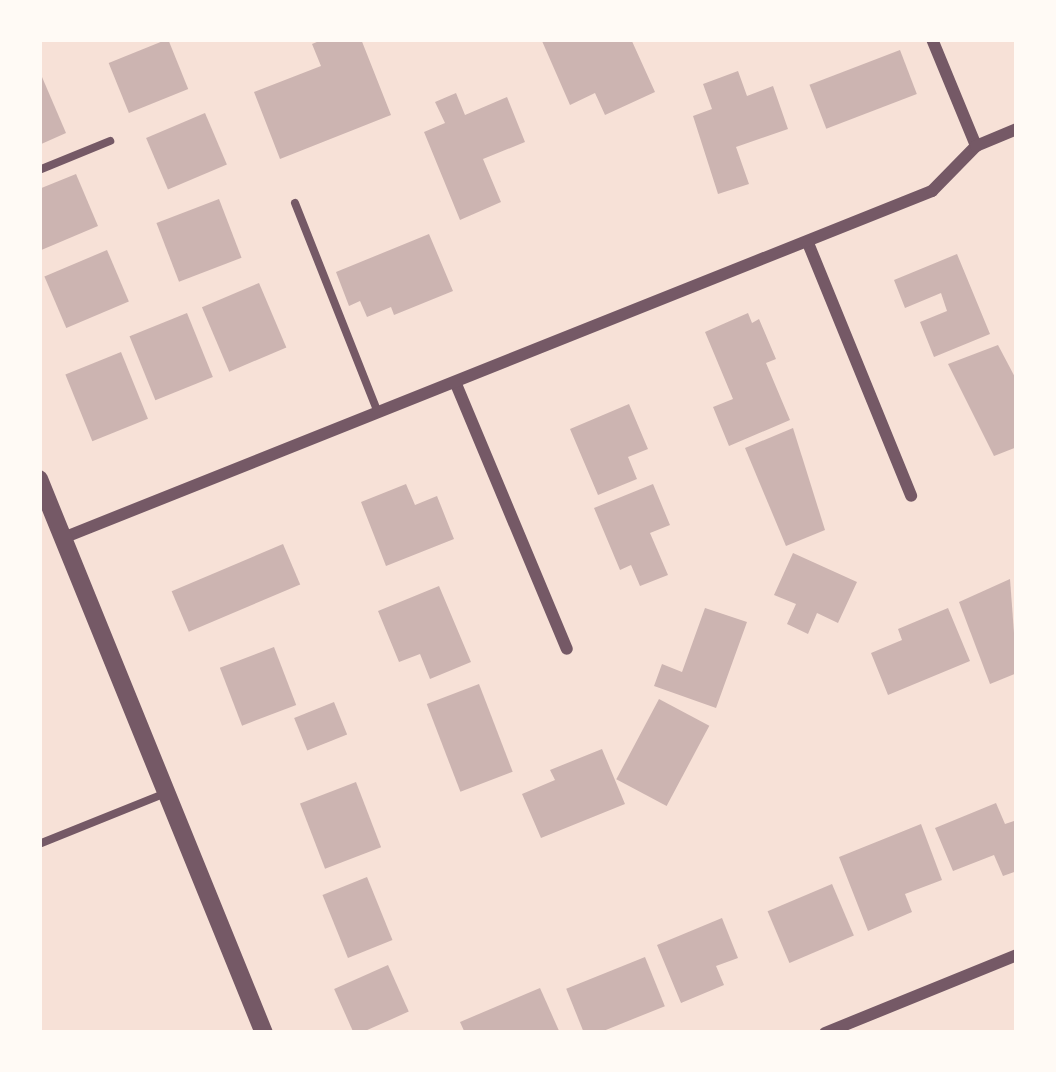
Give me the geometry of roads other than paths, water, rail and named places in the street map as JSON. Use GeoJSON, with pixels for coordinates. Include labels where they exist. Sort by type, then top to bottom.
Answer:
{"type":"FeatureCollection","features":[{"type":"Feature","properties":{"kind":"street"},"geometry":{"type":"LineString","coordinates":[[932,39],[976,146]]}},
{"type":"Feature","properties":{"kind":"street"},"geometry":{"type":"LineString","coordinates":[[63,538],[932,191],[953,178],[976,146],[1017,129]]}},
{"type":"Feature","properties":{"kind":"street"},"geometry":{"type":"LineString","coordinates":[[808,243],[911,496]]}},
{"type":"Feature","properties":{"kind":"street"},"geometry":{"type":"LineString","coordinates":[[456,384],[567,649]]}},
{"type":"Feature","properties":{"kind":"street"},"geometry":{"type":"LineString","coordinates":[[39,479],[264,1033]]}},
{"type":"Feature","properties":{"kind":"street"},"geometry":{"type":"LineString","coordinates":[[825,1033],[1017,955]]}},
{"type":"Feature","properties":{"kind":"lane"},"geometry":{"type":"LineString","coordinates":[[39,170],[110,141]]}},
{"type":"Feature","properties":{"kind":"lane"},"geometry":{"type":"LineString","coordinates":[[296,203],[379,415]]}},
{"type":"Feature","properties":{"kind":"lane"},"geometry":{"type":"LineString","coordinates":[[39,844],[166,793]]}}]}
